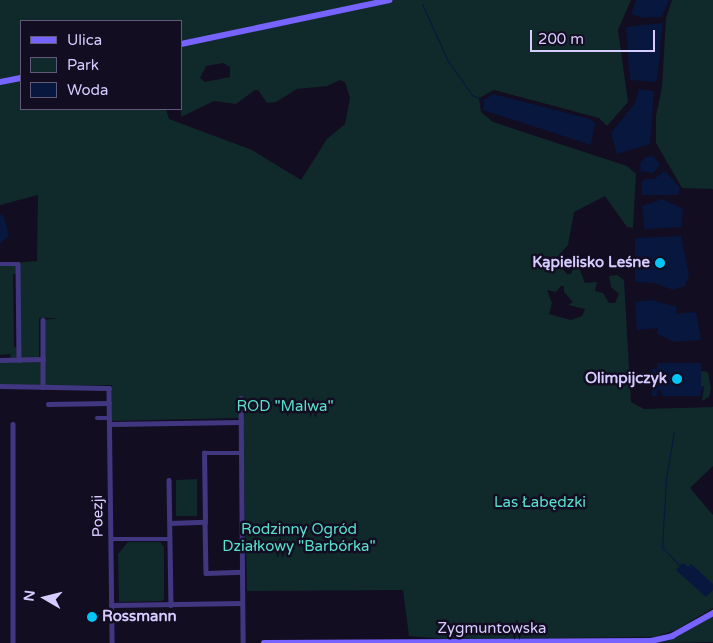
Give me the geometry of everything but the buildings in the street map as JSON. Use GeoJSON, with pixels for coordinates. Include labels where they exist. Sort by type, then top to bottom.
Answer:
{"type":"FeatureCollection","features":[{"type":"Feature","properties":{"kind":"street"},"geometry":{"type":"LineString","coordinates":[[182,44],[389,0]]}},
{"type":"Feature","properties":{"kind":"street"},"geometry":{"type":"LineString","coordinates":[[0,82],[20,78]]}},
{"type":"Feature","properties":{"kind":"street"},"geometry":{"type":"LineString","coordinates":[[0,264],[18,264],[19,360]]}},
{"type":"Feature","properties":{"kind":"street"},"geometry":{"type":"LineString","coordinates":[[0,386],[43,388],[43,320]]}},
{"type":"Feature","properties":{"kind":"street"},"geometry":{"type":"LineString","coordinates":[[0,360],[43,359]]}},
{"type":"Feature","properties":{"kind":"street","name":"Poezji"},"geometry":{"type":"LineString","coordinates":[[43,388],[109,388],[112,643]]}},
{"type":"Feature","properties":{"kind":"street"},"geometry":{"type":"LineString","coordinates":[[241,398],[243,643]]}},
{"type":"Feature","properties":{"kind":"street"},"geometry":{"type":"LineString","coordinates":[[48,404],[109,403]]}},
{"type":"Feature","properties":{"kind":"street"},"geometry":{"type":"LineString","coordinates":[[97,418],[110,418]]}},
{"type":"Feature","properties":{"kind":"street"},"geometry":{"type":"LineString","coordinates":[[110,424],[241,422]]}},
{"type":"Feature","properties":{"kind":"street"},"geometry":{"type":"LineString","coordinates":[[13,424],[13,643]]}},
{"type":"Feature","properties":{"kind":"street"},"geometry":{"type":"LineString","coordinates":[[241,453],[204,453],[204,522],[206,572],[242,572]]}},
{"type":"Feature","properties":{"kind":"street"},"geometry":{"type":"LineString","coordinates":[[169,480],[171,605]]}},
{"type":"Feature","properties":{"kind":"street"},"geometry":{"type":"LineString","coordinates":[[170,523],[204,522]]}},
{"type":"Feature","properties":{"kind":"street"},"geometry":{"type":"LineString","coordinates":[[112,539],[170,539]]}},
{"type":"Feature","properties":{"kind":"street"},"geometry":{"type":"LineString","coordinates":[[111,605],[242,603]]}},
{"type":"Feature","properties":{"kind":"street","name":"Zygmuntowska"},"geometry":{"type":"LineString","coordinates":[[264,643],[651,641],[672,636],[713,613]]}},
{"type":"Feature","properties":{"kind":"green space","name":"Las Łabędzki"},"geometry":{"type":"Polygon","coordinates":[[[0,0],[631,0],[618,30],[628,102],[607,126],[599,118],[494,90],[479,98],[481,112],[493,122],[627,166],[636,174],[633,228],[627,227],[605,196],[574,212],[568,245],[559,255],[565,259],[563,269],[567,274],[571,274],[576,260],[585,283],[597,282],[595,291],[603,293],[609,303],[615,303],[619,294],[611,287],[609,276],[617,275],[624,280],[631,402],[644,409],[713,407],[713,466],[690,488],[713,515],[713,608],[676,630],[654,637],[445,639],[409,636],[403,590],[247,591],[242,395],[239,418],[111,421],[112,385],[0,386],[0,360],[11,359],[10,354],[0,355],[0,264],[37,261],[38,195],[0,205],[0,0]],[[223,63],[206,66],[200,78],[205,82],[230,77],[230,67],[223,63]],[[13,274],[14,347],[18,348],[17,274],[13,274]],[[561,286],[556,292],[547,290],[552,303],[549,314],[571,320],[582,316],[585,309],[568,305],[573,302],[564,292],[564,286],[561,286]],[[39,318],[39,359],[43,359],[43,320],[58,318],[39,318]]]}},
{"type":"Feature","properties":{"kind":"green space"},"geometry":{"type":"Polygon","coordinates":[[[672,0],[713,0],[713,189],[682,188],[656,143],[656,116],[662,87],[666,18],[672,0]]]}},
{"type":"Feature","properties":{"kind":"green space"},"geometry":{"type":"Polygon","coordinates":[[[701,371],[708,372],[711,389],[709,397],[702,401],[704,387],[701,386],[701,371]]]}},
{"type":"Feature","properties":{"kind":"green space"},"geometry":{"type":"Polygon","coordinates":[[[197,479],[197,516],[176,516],[176,480],[197,479]]]}},
{"type":"Feature","properties":{"kind":"green space"},"geometry":{"type":"Polygon","coordinates":[[[128,542],[160,542],[164,547],[164,599],[162,601],[119,602],[118,554],[128,542]]]}},
{"type":"Feature","properties":{"kind":"green space"},"geometry":{"type":"Polygon","coordinates":[[[713,616],[713,642],[655,643],[669,640],[713,616]]]}},
{"type":"Feature","properties":{"kind":"water"},"geometry":{"type":"Polygon","coordinates":[[[636,0],[669,0],[662,17],[644,18],[631,14],[636,0]]]}},
{"type":"Feature","properties":{"kind":"water"},"geometry":{"type":"Polygon","coordinates":[[[663,23],[657,79],[655,82],[630,80],[626,27],[663,23]]]}},
{"type":"Feature","properties":{"kind":"water"},"geometry":{"type":"Polygon","coordinates":[[[639,89],[654,91],[650,144],[617,154],[611,133],[635,103],[639,89]]]}},
{"type":"Feature","properties":{"kind":"water"},"geometry":{"type":"Polygon","coordinates":[[[493,94],[590,119],[595,123],[591,145],[483,110],[484,100],[493,94]]]}},
{"type":"Feature","properties":{"kind":"water"},"geometry":{"type":"Polygon","coordinates":[[[653,156],[680,188],[678,195],[642,195],[641,184],[644,179],[654,179],[663,172],[667,174],[660,165],[653,173],[641,171],[641,179],[640,163],[645,157],[653,156]]]}},
{"type":"Feature","properties":{"kind":"water"},"geometry":{"type":"Polygon","coordinates":[[[662,199],[683,209],[681,227],[644,229],[642,206],[662,199]]]}},
{"type":"Feature","properties":{"kind":"water"},"geometry":{"type":"Polygon","coordinates":[[[0,214],[4,216],[9,235],[0,244],[0,214]]]}},
{"type":"Feature","properties":{"kind":"water","name":"Kąpielisko Leśne"},"geometry":{"type":"Polygon","coordinates":[[[681,236],[689,275],[685,286],[673,290],[654,283],[635,282],[635,238],[681,236]]]}},
{"type":"Feature","properties":{"kind":"water"},"geometry":{"type":"Polygon","coordinates":[[[652,300],[677,307],[676,314],[696,312],[701,340],[675,342],[657,334],[658,328],[637,330],[635,302],[652,300]]]}},
{"type":"Feature","properties":{"kind":"water","name":"Olimpijczyk"},"geometry":{"type":"Polygon","coordinates":[[[657,363],[701,363],[701,386],[704,390],[701,390],[701,396],[662,396],[661,390],[657,390],[657,396],[652,396],[652,369],[657,369],[657,363]]]}},
{"type":"Feature","properties":{"kind":"water"},"geometry":{"type":"Polygon","coordinates":[[[683,563],[688,567],[691,564],[713,584],[713,590],[706,597],[676,570],[683,563]]]}},
{"type":"Feature","properties":{"kind":"waterway"},"geometry":{"type":"LineString","coordinates":[[422,4],[448,61],[472,95],[484,100]]}},
{"type":"Feature","properties":{"kind":"waterway"},"geometry":{"type":"LineString","coordinates":[[674,431],[666,479],[662,547],[681,567]]}},
{"type":"Feature","properties":{"kind":"place","name":"Kąpielisko Leśne"},"geometry":{"type":"Point","coordinates":[660,263]}},
{"type":"Feature","properties":{"kind":"place","name":"Olimpijczyk"},"geometry":{"type":"Point","coordinates":[677,379]}},
{"type":"Feature","properties":{"kind":"place","name":"Rossmann"},"geometry":{"type":"Point","coordinates":[92,617]}},
{"type":"Feature","properties":{"kind":"park label","name":"ROD \"Malwa\""},"geometry":{"type":"Point","coordinates":[285,407]}},
{"type":"Feature","properties":{"kind":"park label","name":"Rodzinny Ogród Działkowy \"Barbórka\""},"geometry":{"type":"Point","coordinates":[299,538]}}]}
